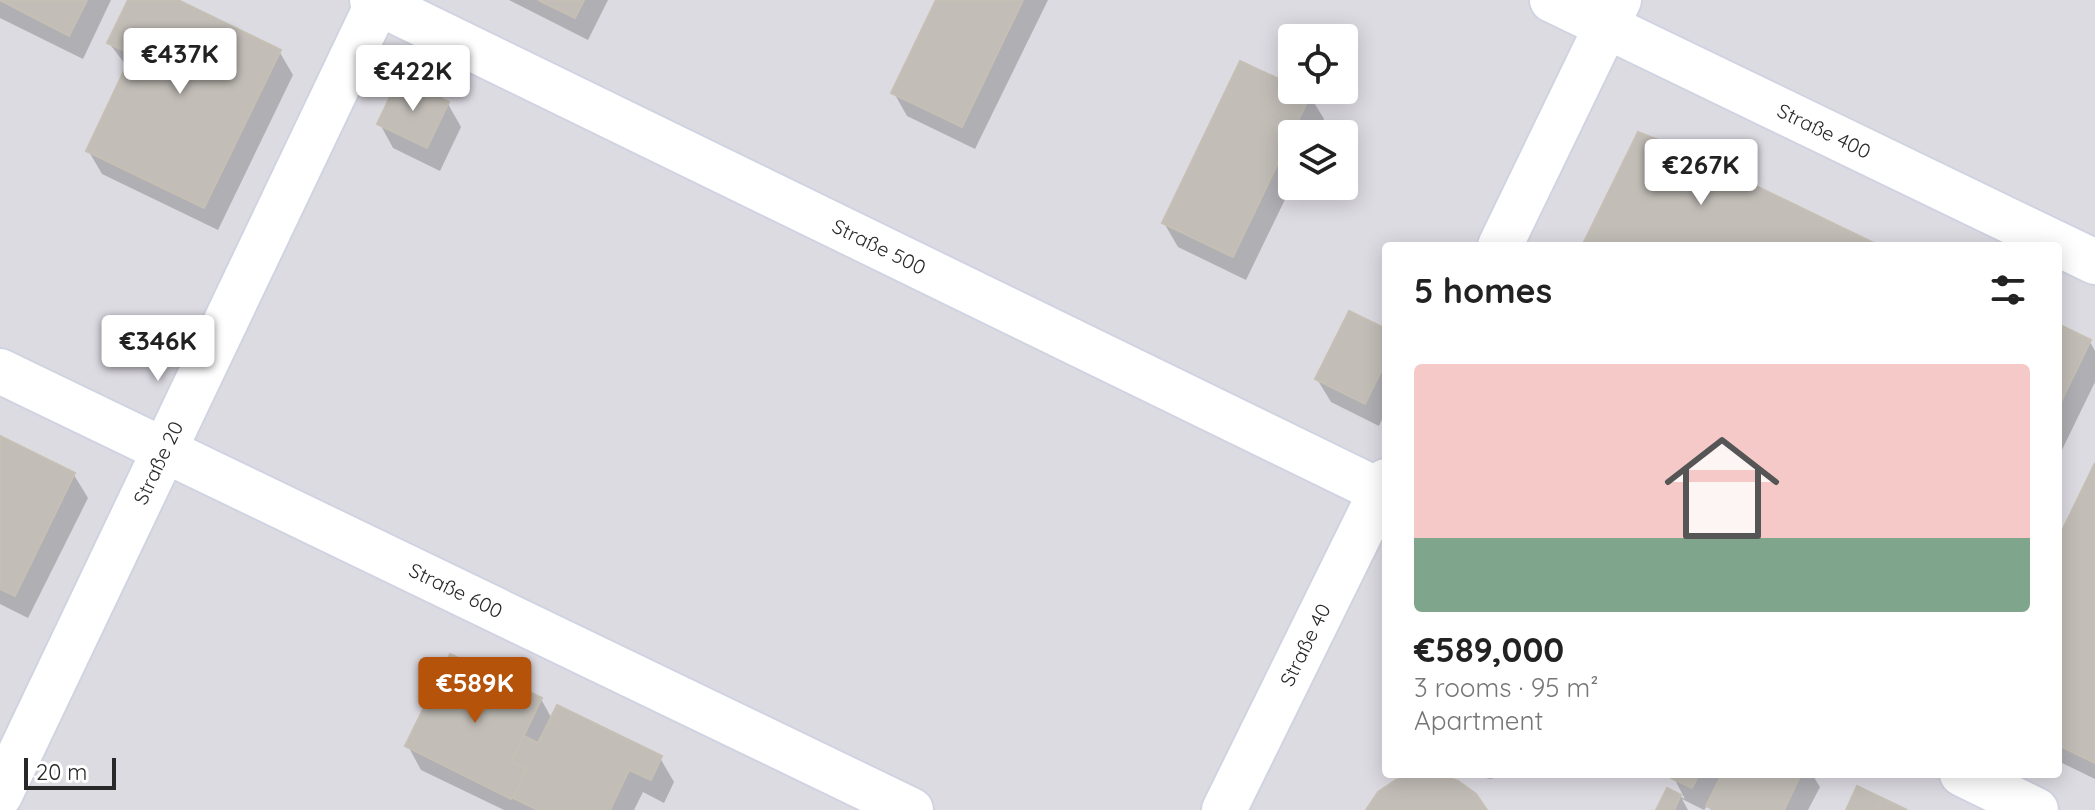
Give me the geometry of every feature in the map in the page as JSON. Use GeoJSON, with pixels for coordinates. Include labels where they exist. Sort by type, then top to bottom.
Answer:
{"type":"FeatureCollection","features":[{"type":"Feature","properties":{"kind":"street","name":"Straße 400"},"geometry":{"type":"LineString","coordinates":[[1552,0],[1613,13],[2056,242]]}},
{"type":"Feature","properties":{"kind":"street","name":"Straße 20"},"geometry":{"type":"LineString","coordinates":[[0,795],[376,1]]}},
{"type":"Feature","properties":{"kind":"street","name":"Straße 500"},"geometry":{"type":"LineString","coordinates":[[376,1],[1382,488]]}},
{"type":"Feature","properties":{"kind":"street"},"geometry":{"type":"LineString","coordinates":[[1502,242],[1613,13]]}},
{"type":"Feature","properties":{"kind":"street","name":"Straße 400"},"geometry":{"type":"LineString","coordinates":[[2062,245],[2095,262]]}},
{"type":"Feature","properties":{"kind":"street","name":"Straße 600"},"geometry":{"type":"LineString","coordinates":[[0,371],[911,810]]}},
{"type":"Feature","properties":{"kind":"street","name":"Straße 40"},"geometry":{"type":"LineString","coordinates":[[1224,810],[1382,493]]}},
{"type":"Feature","properties":{"kind":"street"},"geometry":{"type":"LineString","coordinates":[[1970,778],[2036,810]]}},
{"type":"Feature","properties":{"kind":"shaded area"},"geometry":{"type":"Polygon","coordinates":[[[0,0],[2095,0],[2095,810],[0,810],[0,0]]]}},
{"type":"Feature","properties":{"kind":"building"},"geometry":{"type":"Polygon","coordinates":[[[0,0],[87,0],[69,36],[0,0]]]}},
{"type":"Feature","properties":{"kind":"building"},"geometry":{"type":"Polygon","coordinates":[[[128,0],[178,0],[281,50],[204,208],[86,151],[132,54],[107,43],[128,0]]]}},
{"type":"Feature","properties":{"kind":"building"},"geometry":{"type":"Polygon","coordinates":[[[538,0],[584,0],[575,18],[538,0]]]}},
{"type":"Feature","properties":{"kind":"building"},"geometry":{"type":"Polygon","coordinates":[[[936,0],[1023,0],[962,127],[891,93],[936,0]]]}},
{"type":"Feature","properties":{"kind":"building"},"geometry":{"type":"Polygon","coordinates":[[[1240,61],[1278,79],[1278,104],[1306,104],[1299,120],[1278,120],[1278,163],[1233,257],[1162,223],[1240,61]]]}},
{"type":"Feature","properties":{"kind":"building"},"geometry":{"type":"Polygon","coordinates":[[[399,78],[449,102],[427,148],[377,124],[399,78]]]}},
{"type":"Feature","properties":{"kind":"building"},"geometry":{"type":"Polygon","coordinates":[[[1638,132],[1872,242],[1584,242],[1638,132]]]}},
{"type":"Feature","properties":{"kind":"building"},"geometry":{"type":"Polygon","coordinates":[[[1349,311],[1382,327],[1382,369],[1365,404],[1315,379],[1349,311]]]}},
{"type":"Feature","properties":{"kind":"building"},"geometry":{"type":"Polygon","coordinates":[[[2062,326],[2091,340],[2062,400],[2062,326]]]}},
{"type":"Feature","properties":{"kind":"building"},"geometry":{"type":"Polygon","coordinates":[[[0,436],[75,473],[15,596],[0,589],[0,436]]]}},
{"type":"Feature","properties":{"kind":"building"},"geometry":{"type":"Polygon","coordinates":[[[2095,463],[2095,763],[2062,747],[2062,531],[2095,463]]]}},
{"type":"Feature","properties":{"kind":"building"},"geometry":{"type":"Polygon","coordinates":[[[450,654],[542,698],[511,762],[527,769],[511,799],[405,746],[450,654]]]}},
{"type":"Feature","properties":{"kind":"building"},"geometry":{"type":"Polygon","coordinates":[[[557,705],[662,756],[651,780],[629,770],[610,810],[538,810],[513,798],[527,769],[511,762],[524,736],[538,743],[557,705]]]}},
{"type":"Feature","properties":{"kind":"building"},"geometry":{"type":"Polygon","coordinates":[[[1449,778],[1476,794],[1487,810],[1366,810],[1378,792],[1396,780],[1449,778]]]}},
{"type":"Feature","properties":{"kind":"building"},"geometry":{"type":"Polygon","coordinates":[[[1671,778],[1697,778],[1692,788],[1671,778]]]}},
{"type":"Feature","properties":{"kind":"building"},"geometry":{"type":"Polygon","coordinates":[[[1720,778],[1799,778],[1784,810],[1715,810],[1706,806],[1720,778]]]}},
{"type":"Feature","properties":{"kind":"building"},"geometry":{"type":"Polygon","coordinates":[[[1857,786],[1882,798],[1877,810],[1846,810],[1857,786]]]}},
{"type":"Feature","properties":{"kind":"building"},"geometry":{"type":"Polygon","coordinates":[[[1667,788],[1681,795],[1674,810],[1656,810],[1667,788]]]}},
{"type":"Feature","properties":{"kind":"building"},"geometry":{"type":"Polygon","coordinates":[[[1882,798],[1907,810],[1877,810],[1882,798]]]}}]}
